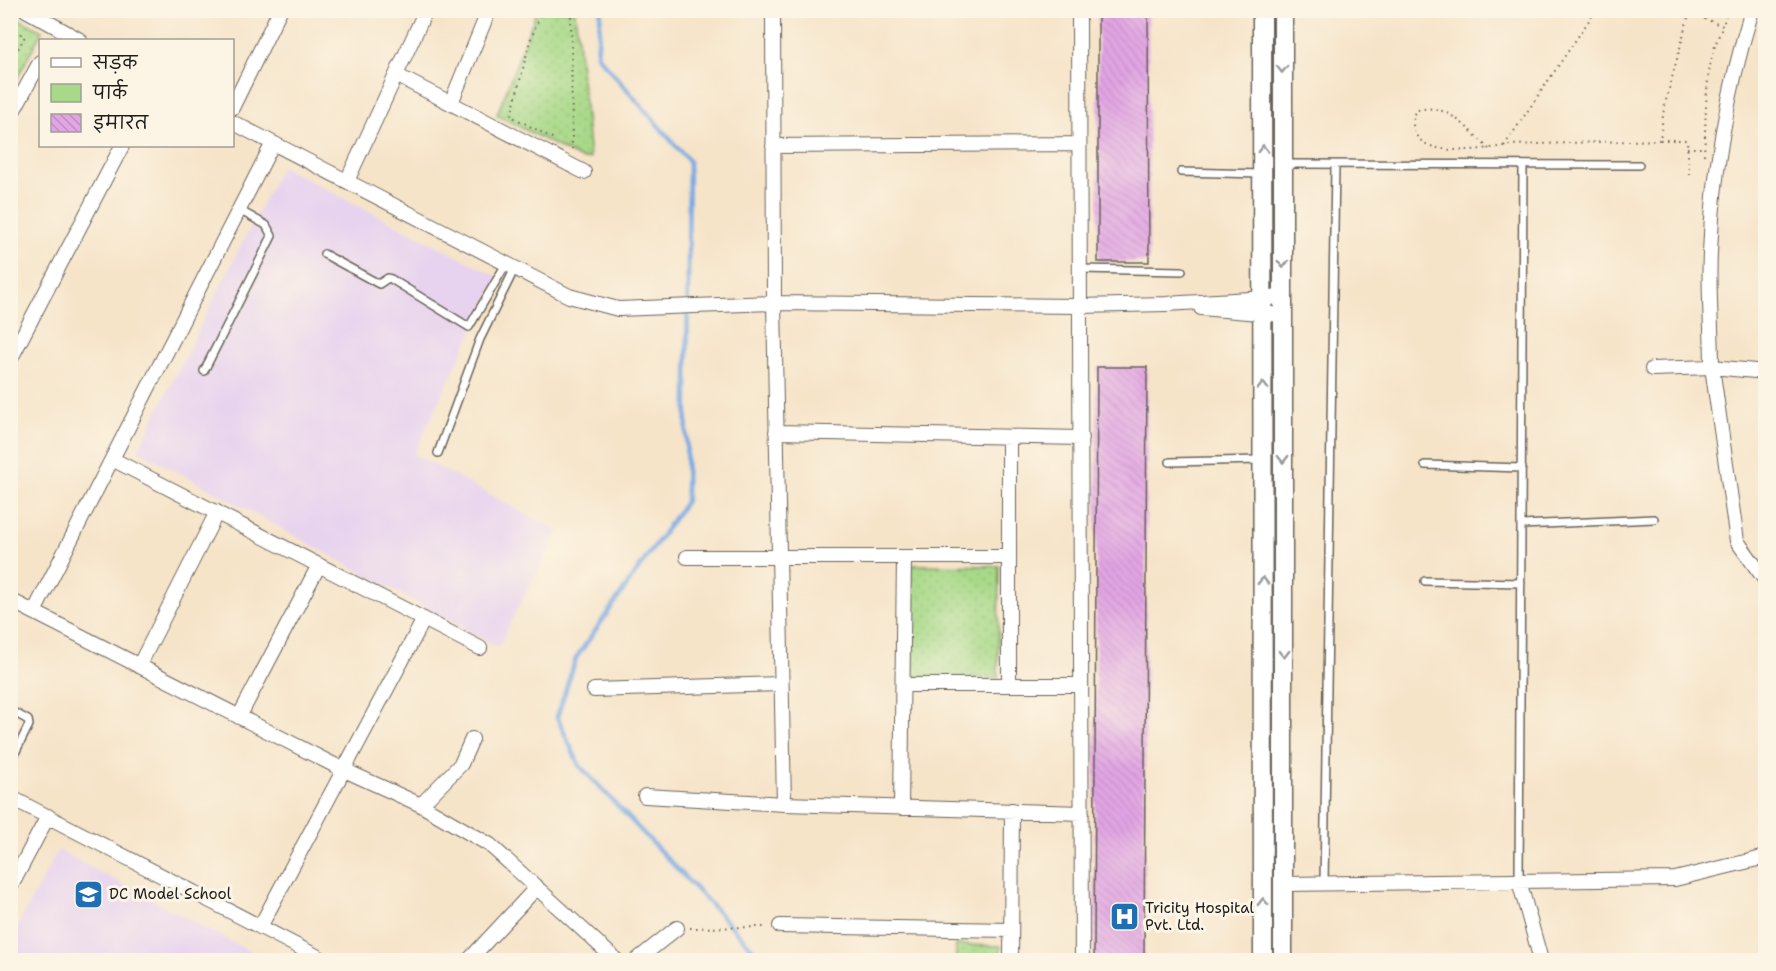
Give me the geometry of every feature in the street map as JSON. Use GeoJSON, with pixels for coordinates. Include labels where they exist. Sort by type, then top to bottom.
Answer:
{"type":"FeatureCollection","features":[{"type":"Feature","properties":{"kind":"main road"},"geometry":{"type":"LineString","coordinates":[[1262,10],[1263,960]]}},
{"type":"Feature","properties":{"kind":"main road"},"geometry":{"type":"LineString","coordinates":[[1283,10],[1283,960]]}},
{"type":"Feature","properties":{"kind":"street"},"geometry":{"type":"LineString","coordinates":[[26,10],[55,35],[75,39]]}},
{"type":"Feature","properties":{"kind":"street"},"geometry":{"type":"LineString","coordinates":[[234,104],[280,10]]}},
{"type":"Feature","properties":{"kind":"street"},"geometry":{"type":"LineString","coordinates":[[347,181],[426,10]]}},
{"type":"Feature","properties":{"kind":"street"},"geometry":{"type":"LineString","coordinates":[[451,103],[489,10]]}},
{"type":"Feature","properties":{"kind":"street"},"geometry":{"type":"LineString","coordinates":[[772,10],[774,303],[784,804]]}},
{"type":"Feature","properties":{"kind":"street"},"geometry":{"type":"LineString","coordinates":[[1079,10],[1082,960]]}},
{"type":"Feature","properties":{"kind":"street"},"geometry":{"type":"LineString","coordinates":[[1752,10],[1731,85],[1713,199],[1709,273],[1712,367],[1737,541],[1766,581]]}},
{"type":"Feature","properties":{"kind":"street"},"geometry":{"type":"LineString","coordinates":[[10,117],[39,64]]}},
{"type":"Feature","properties":{"kind":"street"},"geometry":{"type":"LineString","coordinates":[[396,75],[584,172]]}},
{"type":"Feature","properties":{"kind":"street"},"geometry":{"type":"LineString","coordinates":[[234,123],[569,296],[618,309],[774,303],[1283,306]]}},
{"type":"Feature","properties":{"kind":"street"},"geometry":{"type":"LineString","coordinates":[[34,612],[273,143]]}},
{"type":"Feature","properties":{"kind":"street"},"geometry":{"type":"LineString","coordinates":[[773,146],[1080,144]]}},
{"type":"Feature","properties":{"kind":"street"},"geometry":{"type":"LineString","coordinates":[[10,360],[121,147]]}},
{"type":"Feature","properties":{"kind":"street"},"geometry":{"type":"LineString","coordinates":[[1652,369],[1712,367],[1766,372]]}},
{"type":"Feature","properties":{"kind":"street"},"geometry":{"type":"LineString","coordinates":[[776,432],[1080,438]]}},
{"type":"Feature","properties":{"kind":"street"},"geometry":{"type":"LineString","coordinates":[[1009,437],[1009,685]]}},
{"type":"Feature","properties":{"kind":"street"},"geometry":{"type":"LineString","coordinates":[[112,459],[480,648]]}},
{"type":"Feature","properties":{"kind":"street"},"geometry":{"type":"LineString","coordinates":[[139,666],[217,512]]}},
{"type":"Feature","properties":{"kind":"street"},"geometry":{"type":"LineString","coordinates":[[687,557],[1009,557]]}},
{"type":"Feature","properties":{"kind":"street"},"geometry":{"type":"LineString","coordinates":[[901,808],[904,557]]}},
{"type":"Feature","properties":{"kind":"street"},"geometry":{"type":"LineString","coordinates":[[239,717],[319,565]]}},
{"type":"Feature","properties":{"kind":"street"},"geometry":{"type":"LineString","coordinates":[[10,600],[344,770],[421,805],[490,845],[616,960]]}},
{"type":"Feature","properties":{"kind":"street"},"geometry":{"type":"LineString","coordinates":[[260,927],[424,619]]}},
{"type":"Feature","properties":{"kind":"street"},"geometry":{"type":"LineString","coordinates":[[594,690],[781,684]]}},
{"type":"Feature","properties":{"kind":"street"},"geometry":{"type":"LineString","coordinates":[[903,685],[1081,685]]}},
{"type":"Feature","properties":{"kind":"street"},"geometry":{"type":"LineString","coordinates":[[421,805],[461,764],[472,739]]}},
{"type":"Feature","properties":{"kind":"street"},"geometry":{"type":"LineString","coordinates":[[645,796],[784,804],[1082,813]]}},
{"type":"Feature","properties":{"kind":"street"},"geometry":{"type":"LineString","coordinates":[[10,797],[324,960]]}},
{"type":"Feature","properties":{"kind":"street"},"geometry":{"type":"LineString","coordinates":[[1011,960],[1012,810]]}},
{"type":"Feature","properties":{"kind":"street"},"geometry":{"type":"LineString","coordinates":[[10,888],[48,816]]}},
{"type":"Feature","properties":{"kind":"street"},"geometry":{"type":"LineString","coordinates":[[1284,884],[1676,879],[1766,857]]}},
{"type":"Feature","properties":{"kind":"street"},"geometry":{"type":"LineString","coordinates":[[1519,881],[1540,960]]}},
{"type":"Feature","properties":{"kind":"street"},"geometry":{"type":"LineString","coordinates":[[469,960],[537,887]]}},
{"type":"Feature","properties":{"kind":"street"},"geometry":{"type":"LineString","coordinates":[[780,926],[1011,930]]}},
{"type":"Feature","properties":{"kind":"street"},"geometry":{"type":"LineString","coordinates":[[636,960],[677,928]]}},
{"type":"Feature","properties":{"kind":"lane"},"geometry":{"type":"LineString","coordinates":[[1282,164],[1639,165]]}},
{"type":"Feature","properties":{"kind":"lane"},"geometry":{"type":"LineString","coordinates":[[1324,884],[1333,458],[1335,165]]}},
{"type":"Feature","properties":{"kind":"lane"},"geometry":{"type":"LineString","coordinates":[[1519,881],[1523,166]]}},
{"type":"Feature","properties":{"kind":"lane"},"geometry":{"type":"LineString","coordinates":[[1182,172],[1263,174]]}},
{"type":"Feature","properties":{"kind":"lane"},"geometry":{"type":"LineString","coordinates":[[204,371],[272,236],[266,225],[239,210]]}},
{"type":"Feature","properties":{"kind":"lane"},"geometry":{"type":"LineString","coordinates":[[324,254],[379,284],[388,278],[391,279],[469,327],[511,266]]}},
{"type":"Feature","properties":{"kind":"lane"},"geometry":{"type":"LineString","coordinates":[[438,453],[480,339],[511,266]]}},
{"type":"Feature","properties":{"kind":"lane"},"geometry":{"type":"LineString","coordinates":[[1080,269],[1182,271]]}},
{"type":"Feature","properties":{"kind":"lane"},"geometry":{"type":"LineString","coordinates":[[1170,462],[1263,460]]}},
{"type":"Feature","properties":{"kind":"lane"},"geometry":{"type":"LineString","coordinates":[[1425,465],[1522,468]]}},
{"type":"Feature","properties":{"kind":"lane"},"geometry":{"type":"LineString","coordinates":[[1521,525],[1653,519]]}},
{"type":"Feature","properties":{"kind":"lane"},"geometry":{"type":"LineString","coordinates":[[1425,581],[1521,583]]}},
{"type":"Feature","properties":{"kind":"lane"},"geometry":{"type":"LineString","coordinates":[[10,710],[28,720],[29,725],[12,759]]}},
{"type":"Feature","properties":{"kind":"path"},"geometry":{"type":"LineString","coordinates":[[542,10],[530,41],[511,116],[574,150],[571,10]]}},
{"type":"Feature","properties":{"kind":"path"},"geometry":{"type":"LineString","coordinates":[[1504,146],[1596,10]]}},
{"type":"Feature","properties":{"kind":"path"},"geometry":{"type":"LineString","coordinates":[[1682,10],[1723,26]]}},
{"type":"Feature","properties":{"kind":"path"},"geometry":{"type":"LineString","coordinates":[[1704,158],[1704,101],[1710,65],[1727,10]]}},
{"type":"Feature","properties":{"kind":"path"},"geometry":{"type":"LineString","coordinates":[[1660,140],[1664,108],[1690,12]]}},
{"type":"Feature","properties":{"kind":"path"},"geometry":{"type":"LineString","coordinates":[[10,28],[25,36],[10,64]]}},
{"type":"Feature","properties":{"kind":"path"},"geometry":{"type":"LineString","coordinates":[[1489,149],[1452,115],[1436,107],[1415,111],[1412,122],[1419,139],[1430,147],[1489,149],[1504,146],[1687,141],[1689,174]]}},
{"type":"Feature","properties":{"kind":"path"},"geometry":{"type":"LineString","coordinates":[[1688,148],[1704,148]]}},
{"type":"Feature","properties":{"kind":"path"},"geometry":{"type":"LineString","coordinates":[[677,928],[780,926]]}},
{"type":"Feature","properties":{"kind":"path"},"geometry":{"type":"LineString","coordinates":[[959,960],[959,957],[996,957],[996,960]]}},
{"type":"Feature","properties":{"kind":"shaded area"},"geometry":{"type":"Polygon","coordinates":[[[281,166],[498,277],[414,454],[558,531],[498,647],[138,450],[281,166]]]}},
{"type":"Feature","properties":{"kind":"shaded area","name":"DC Model School"},"geometry":{"type":"Polygon","coordinates":[[[58,850],[264,959],[11,960],[11,938],[58,850]]]}},
{"type":"Feature","properties":{"kind":"green space"},"geometry":{"type":"Polygon","coordinates":[[[537,10],[575,11],[590,158],[581,159],[497,115],[537,10]]]}},
{"type":"Feature","properties":{"kind":"green space"},"geometry":{"type":"Polygon","coordinates":[[[11,15],[42,31],[11,90],[11,15]]]}},
{"type":"Feature","properties":{"kind":"green space"},"geometry":{"type":"Polygon","coordinates":[[[911,565],[999,566],[998,678],[909,677],[911,565]]]}},
{"type":"Feature","properties":{"kind":"green space"},"geometry":{"type":"Polygon","coordinates":[[[956,945],[1001,946],[1000,960],[956,960],[956,945]]]}},
{"type":"Feature","properties":{"kind":"building"},"geometry":{"type":"Polygon","coordinates":[[[1098,10],[1148,10],[1149,262],[1098,262],[1098,10]]]}},
{"type":"Feature","properties":{"kind":"building"},"geometry":{"type":"Polygon","coordinates":[[[1097,367],[1147,367],[1144,960],[1094,960],[1097,367]]]}},
{"type":"Feature","properties":{"kind":"waterway"},"geometry":{"type":"LineString","coordinates":[[601,10],[597,55],[689,161],[686,501],[576,658],[557,717],[579,765],[763,960]]}},
{"type":"Feature","properties":{"kind":"place","name":"DC Model School"},"geometry":{"type":"Point","coordinates":[88,894]}},
{"type":"Feature","properties":{"kind":"place","name":"Tricity Hospital Pvt. Ltd."},"geometry":{"type":"Point","coordinates":[1124,917]}}]}
